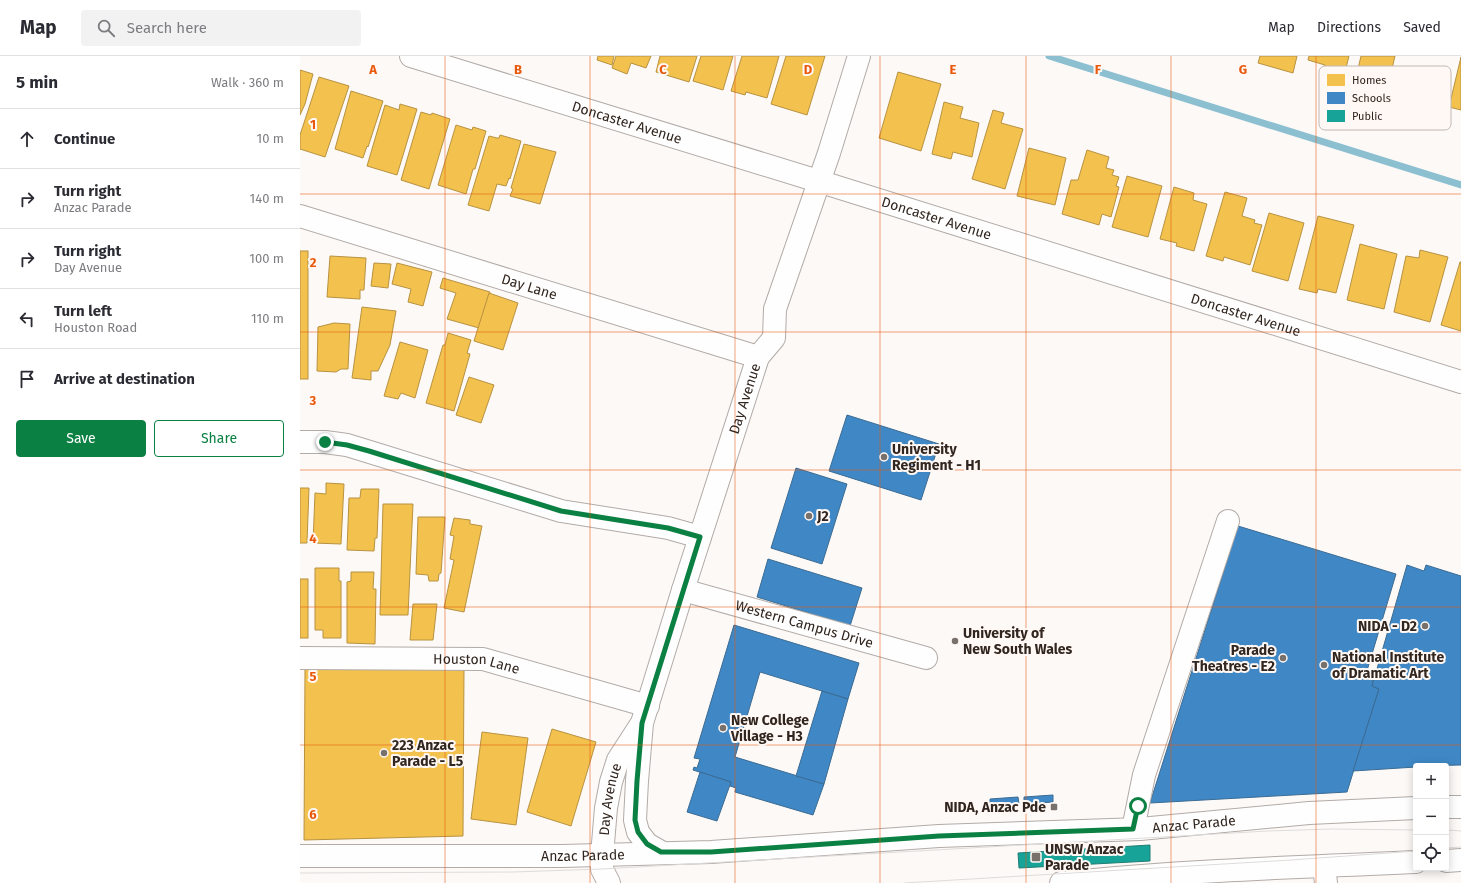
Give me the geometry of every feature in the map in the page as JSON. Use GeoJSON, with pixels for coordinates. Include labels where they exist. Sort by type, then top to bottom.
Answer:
{"type":"FeatureCollection","features":[{"type":"Feature","properties":{"kind":"street","name":"Doncaster Avenue"},"geometry":{"type":"LineString","coordinates":[[411,56],[818,181],[1461,382]]}},
{"type":"Feature","properties":{"kind":"street","name":"Day Avenue"},"geometry":{"type":"LineString","coordinates":[[661,852],[647,844],[638,832],[635,820],[637,781],[645,715],[683,590],[758,357],[774,338],[775,309],[858,56]]}},
{"type":"Feature","properties":{"kind":"street","name":"Day Lane"},"geometry":{"type":"LineString","coordinates":[[300,216],[758,357]]}},
{"type":"Feature","properties":{"kind":"street"},"geometry":{"type":"LineString","coordinates":[[300,442],[325,442],[347,445],[561,511],[668,528],[700,537]]}},
{"type":"Feature","properties":{"kind":"street"},"geometry":{"type":"LineString","coordinates":[[1133,829],[1144,775],[1228,521]]}},
{"type":"Feature","properties":{"kind":"street","name":"Western Campus Drive"},"geometry":{"type":"LineString","coordinates":[[683,590],[926,658]]}},
{"type":"Feature","properties":{"kind":"street","name":"Houston Lane"},"geometry":{"type":"LineString","coordinates":[[300,658],[483,659],[645,715]]}},
{"type":"Feature","properties":{"kind":"street","name":"Day Avenue"},"geometry":{"type":"LineString","coordinates":[[609,883],[602,869],[602,855],[606,808],[613,774],[618,760],[645,715]]}},
{"type":"Feature","properties":{"kind":"street"},"geometry":{"type":"LineString","coordinates":[[1449,807],[1461,807]]}},
{"type":"Feature","properties":{"kind":"street","name":"Anzac Parade"},"geometry":{"type":"LineString","coordinates":[[300,856],[602,855],[661,852],[711,852],[939,836],[1133,829],[1309,813],[1413,808]]}},
{"type":"Feature","properties":{"kind":"street"},"geometry":{"type":"LineString","coordinates":[[1449,861],[1461,860]]}},
{"type":"Feature","properties":{"kind":"street"},"geometry":{"type":"LineString","coordinates":[[1061,883],[1122,877],[1325,874],[1413,862]]}},
{"type":"Feature","properties":{"kind":"building: Homes"},"geometry":{"type":"Polygon","coordinates":[[[598,56],[614,56],[612,65],[597,60],[598,56]]]}},
{"type":"Feature","properties":{"kind":"building: Homes"},"geometry":{"type":"Polygon","coordinates":[[[616,56],[651,56],[646,68],[631,63],[627,74],[612,68],[616,56]]]}},
{"type":"Feature","properties":{"kind":"building: Homes"},"geometry":{"type":"Polygon","coordinates":[[[660,56],[697,56],[689,82],[656,72],[660,56]]]}},
{"type":"Feature","properties":{"kind":"building: Homes"},"geometry":{"type":"Polygon","coordinates":[[[701,56],[733,56],[723,90],[693,81],[701,56]]]}},
{"type":"Feature","properties":{"kind":"building: Homes"},"geometry":{"type":"Polygon","coordinates":[[[742,56],[779,56],[767,98],[746,92],[745,95],[731,91],[742,56]]]}},
{"type":"Feature","properties":{"kind":"building: Homes"},"geometry":{"type":"Polygon","coordinates":[[[786,56],[825,56],[807,115],[771,104],[786,56]]]}},
{"type":"Feature","properties":{"kind":"building: Homes"},"geometry":{"type":"Polygon","coordinates":[[[1260,56],[1297,56],[1293,73],[1258,63],[1260,56]]]}},
{"type":"Feature","properties":{"kind":"building: Homes"},"geometry":{"type":"Polygon","coordinates":[[[1309,56],[1349,56],[1346,66],[1325,66],[1308,60],[1309,56]]]}},
{"type":"Feature","properties":{"kind":"building: Homes"},"geometry":{"type":"Polygon","coordinates":[[[1361,56],[1395,56],[1393,66],[1359,66],[1361,56]]]}},
{"type":"Feature","properties":{"kind":"building: Homes"},"geometry":{"type":"Polygon","coordinates":[[[1461,57],[1461,110],[1451,108],[1451,99],[1461,57]]]}},
{"type":"Feature","properties":{"kind":"building: Homes"},"geometry":{"type":"Polygon","coordinates":[[[300,70],[313,74],[305,104],[300,115],[300,70]]]}},
{"type":"Feature","properties":{"kind":"building: Homes"},"geometry":{"type":"Polygon","coordinates":[[[898,72],[941,84],[921,151],[879,138],[898,72]]]}},
{"type":"Feature","properties":{"kind":"building: Homes"},"geometry":{"type":"Polygon","coordinates":[[[319,77],[349,86],[325,157],[300,149],[300,135],[319,77]]]}},
{"type":"Feature","properties":{"kind":"building: Homes"},"geometry":{"type":"Polygon","coordinates":[[[351,91],[383,101],[363,158],[335,149],[351,91]]]}},
{"type":"Feature","properties":{"kind":"building: Homes"},"geometry":{"type":"Polygon","coordinates":[[[944,102],[963,107],[960,118],[979,123],[972,157],[953,152],[951,159],[932,154],[944,102]]]}},
{"type":"Feature","properties":{"kind":"building: Homes"},"geometry":{"type":"Polygon","coordinates":[[[400,104],[417,109],[397,175],[367,166],[385,105],[399,110],[400,104]]]}},
{"type":"Feature","properties":{"kind":"building: Homes"},"geometry":{"type":"Polygon","coordinates":[[[993,110],[1004,113],[1001,123],[1023,129],[1005,189],[972,179],[993,110]]]}},
{"type":"Feature","properties":{"kind":"building: Homes"},"geometry":{"type":"Polygon","coordinates":[[[421,112],[431,115],[432,113],[450,119],[429,189],[401,180],[421,112]]]}},
{"type":"Feature","properties":{"kind":"building: Homes"},"geometry":{"type":"Polygon","coordinates":[[[456,125],[472,130],[473,127],[486,131],[466,194],[438,185],[456,125]]]}},
{"type":"Feature","properties":{"kind":"building: Homes"},"geometry":{"type":"Polygon","coordinates":[[[500,135],[521,141],[510,179],[509,178],[506,186],[497,184],[489,211],[468,205],[489,136],[499,138],[500,135]]]}},
{"type":"Feature","properties":{"kind":"building: Homes"},"geometry":{"type":"Polygon","coordinates":[[[524,144],[556,152],[540,204],[510,196],[524,144]]]}},
{"type":"Feature","properties":{"kind":"building: Homes"},"geometry":{"type":"Polygon","coordinates":[[[1029,148],[1066,158],[1055,205],[1017,196],[1029,148]]]}},
{"type":"Feature","properties":{"kind":"building: Homes"},"geometry":{"type":"Polygon","coordinates":[[[1087,150],[1109,157],[1106,168],[1114,170],[1112,175],[1119,177],[1116,186],[1119,187],[1111,217],[1102,214],[1099,225],[1062,214],[1071,180],[1078,180],[1087,150]]]}},
{"type":"Feature","properties":{"kind":"building: Homes"},"geometry":{"type":"Polygon","coordinates":[[[1127,176],[1162,186],[1148,237],[1112,227],[1127,176]]]}},
{"type":"Feature","properties":{"kind":"building: Homes"},"geometry":{"type":"Polygon","coordinates":[[[1174,187],[1194,193],[1193,200],[1207,204],[1194,251],[1176,246],[1177,243],[1160,239],[1174,187]]]}},
{"type":"Feature","properties":{"kind":"building: Homes"},"geometry":{"type":"Polygon","coordinates":[[[1225,192],[1247,198],[1242,216],[1255,220],[1254,223],[1262,225],[1250,265],[1224,257],[1223,261],[1206,256],[1225,192]]]}},
{"type":"Feature","properties":{"kind":"building: Homes"},"geometry":{"type":"Polygon","coordinates":[[[1269,213],[1304,223],[1288,281],[1252,271],[1269,213]]]}},
{"type":"Feature","properties":{"kind":"building: Homes"},"geometry":{"type":"Polygon","coordinates":[[[1318,216],[1354,225],[1336,293],[1318,289],[1317,293],[1299,289],[1318,216]]]}},
{"type":"Feature","properties":{"kind":"building: Homes"},"geometry":{"type":"Polygon","coordinates":[[[1360,244],[1397,254],[1384,309],[1347,300],[1360,244]]]}},
{"type":"Feature","properties":{"kind":"building: Homes"},"geometry":{"type":"Polygon","coordinates":[[[1420,250],[1448,257],[1430,322],[1394,312],[1406,256],[1419,258],[1420,250]]]}},
{"type":"Feature","properties":{"kind":"building: Homes"},"geometry":{"type":"Polygon","coordinates":[[[300,251],[308,251],[308,379],[300,379],[300,251]]]}},
{"type":"Feature","properties":{"kind":"building: Homes"},"geometry":{"type":"Polygon","coordinates":[[[330,256],[366,258],[364,290],[360,290],[360,299],[327,297],[330,256]]]}},
{"type":"Feature","properties":{"kind":"building: Homes"},"geometry":{"type":"Polygon","coordinates":[[[1461,262],[1461,331],[1441,325],[1461,262]]]}},
{"type":"Feature","properties":{"kind":"building: Homes"},"geometry":{"type":"Polygon","coordinates":[[[374,263],[391,264],[388,288],[371,286],[374,263]]]}},
{"type":"Feature","properties":{"kind":"building: Homes"},"geometry":{"type":"Polygon","coordinates":[[[397,263],[432,272],[423,306],[408,302],[411,289],[392,284],[397,263]]]}},
{"type":"Feature","properties":{"kind":"building: Homes"},"geometry":{"type":"Polygon","coordinates":[[[443,278],[490,292],[479,328],[447,319],[456,293],[440,288],[443,278]]]}},
{"type":"Feature","properties":{"kind":"building: Homes"},"geometry":{"type":"Polygon","coordinates":[[[489,293],[518,303],[503,350],[474,341],[489,293]]]}},
{"type":"Feature","properties":{"kind":"building: Homes"},"geometry":{"type":"Polygon","coordinates":[[[362,307],[396,311],[390,345],[378,371],[371,371],[371,380],[352,378],[362,307]]]}},
{"type":"Feature","properties":{"kind":"building: Homes"},"geometry":{"type":"Polygon","coordinates":[[[334,323],[350,324],[348,369],[341,369],[336,372],[317,371],[318,327],[334,323]]]}},
{"type":"Feature","properties":{"kind":"building: Homes"},"geometry":{"type":"Polygon","coordinates":[[[448,333],[471,340],[467,353],[470,354],[454,411],[426,403],[448,333]]]}},
{"type":"Feature","properties":{"kind":"building: Homes"},"geometry":{"type":"Polygon","coordinates":[[[400,342],[428,350],[415,398],[401,393],[398,399],[384,396],[400,342]]]}},
{"type":"Feature","properties":{"kind":"building: Homes"},"geometry":{"type":"Polygon","coordinates":[[[469,377],[494,385],[481,423],[456,415],[469,377]]]}},
{"type":"Feature","properties":{"kind":"building: Homes"},"geometry":{"type":"Polygon","coordinates":[[[326,483],[344,484],[341,544],[313,543],[315,493],[326,494],[326,483]]]}},
{"type":"Feature","properties":{"kind":"building: Homes"},"geometry":{"type":"Polygon","coordinates":[[[300,488],[309,488],[307,543],[300,543],[300,488]]]}},
{"type":"Feature","properties":{"kind":"building: Homes"},"geometry":{"type":"Polygon","coordinates":[[[361,489],[379,489],[377,538],[375,538],[374,551],[347,550],[349,498],[360,498],[361,489]]]}},
{"type":"Feature","properties":{"kind":"building: Homes"},"geometry":{"type":"Polygon","coordinates":[[[383,504],[413,504],[408,615],[380,615],[383,504]]]}},
{"type":"Feature","properties":{"kind":"building: Homes"},"geometry":{"type":"Polygon","coordinates":[[[418,517],[445,517],[441,573],[439,574],[438,581],[429,581],[428,575],[416,574],[418,517]]]}},
{"type":"Feature","properties":{"kind":"building: Homes"},"geometry":{"type":"Polygon","coordinates":[[[454,518],[470,520],[470,524],[482,526],[464,612],[444,608],[454,560],[450,559],[454,536],[450,535],[454,518]]]}},
{"type":"Feature","properties":{"kind":"building: Homes"},"geometry":{"type":"Polygon","coordinates":[[[315,568],[339,568],[339,581],[341,581],[341,638],[323,638],[323,630],[315,630],[315,568]]]}},
{"type":"Feature","properties":{"kind":"building: Homes"},"geometry":{"type":"Polygon","coordinates":[[[351,572],[374,572],[373,589],[376,589],[375,644],[347,643],[347,582],[351,581],[351,572]]]}},
{"type":"Feature","properties":{"kind":"building: Homes"},"geometry":{"type":"Polygon","coordinates":[[[300,579],[308,579],[308,638],[300,638],[300,579]]]}},
{"type":"Feature","properties":{"kind":"building: Homes"},"geometry":{"type":"Polygon","coordinates":[[[413,604],[437,604],[433,640],[410,640],[413,604]]]}},
{"type":"Feature","properties":{"kind":"building: Homes","name":"223 Anzac Parade - L5"},"geometry":{"type":"Polygon","coordinates":[[[305,669],[464,669],[463,836],[304,840],[305,669]]]}},
{"type":"Feature","properties":{"kind":"building: Homes"},"geometry":{"type":"Polygon","coordinates":[[[552,729],[596,742],[571,826],[527,812],[552,729]]]}},
{"type":"Feature","properties":{"kind":"building: Homes"},"geometry":{"type":"Polygon","coordinates":[[[482,732],[528,738],[516,825],[471,819],[482,732]]]}},
{"type":"Feature","properties":{"kind":"building: Schools","name":"University Regiment - H1"},"geometry":{"type":"Polygon","coordinates":[[[847,415],[939,444],[921,500],[829,471],[847,415]]]}},
{"type":"Feature","properties":{"kind":"building: Schools","name":"J2"},"geometry":{"type":"Polygon","coordinates":[[[796,468],[847,484],[822,564],[771,548],[796,468]]]}},
{"type":"Feature","properties":{"kind":"building: Schools","name":"National Institute of Dramatic Art"},"geometry":{"type":"Polygon","coordinates":[[[1238,526],[1396,574],[1366,674],[1374,676],[1372,686],[1379,689],[1347,792],[1150,803],[1238,526]]]}},
{"type":"Feature","properties":{"kind":"building: Schools"},"geometry":{"type":"Polygon","coordinates":[[[768,559],[862,588],[850,626],[757,597],[768,559]]]}},
{"type":"Feature","properties":{"kind":"building: Schools","name":"NIDA - D2"},"geometry":{"type":"Polygon","coordinates":[[[1407,565],[1424,571],[1426,565],[1461,576],[1461,765],[1449,765],[1449,763],[1413,763],[1413,767],[1353,771],[1379,689],[1372,686],[1407,565]]]}},
{"type":"Feature","properties":{"kind":"building: Schools","name":"New College Village - H3"},"geometry":{"type":"Polygon","coordinates":[[[734,625],[859,663],[848,699],[760,672],[735,757],[824,784],[813,815],[735,792],[736,788],[730,786],[731,782],[693,770],[694,767],[697,768],[700,759],[694,758],[734,625]]]}},
{"type":"Feature","properties":{"kind":"building: Schools"},"geometry":{"type":"Polygon","coordinates":[[[822,691],[848,699],[824,784],[796,776],[822,691]]]}},
{"type":"Feature","properties":{"kind":"building: Schools"},"geometry":{"type":"Polygon","coordinates":[[[700,772],[731,782],[717,821],[687,812],[700,772]]]}},
{"type":"Feature","properties":{"kind":"building: Schools"},"geometry":{"type":"Polygon","coordinates":[[[1053,795],[1053,802],[1024,804],[1024,797],[1053,795]]]}},
{"type":"Feature","properties":{"kind":"building: Schools"},"geometry":{"type":"Polygon","coordinates":[[[1018,797],[1019,804],[990,806],[990,799],[1018,797]]]}},
{"type":"Feature","properties":{"kind":"building: Public"},"geometry":{"type":"Polygon","coordinates":[[[1150,845],[1150,861],[1019,868],[1018,853],[1150,845]]]}},
{"type":"Feature","properties":{"kind":"waterway"},"geometry":{"type":"LineString","coordinates":[[1049,56],[1461,185]]}},
{"type":"Feature","properties":{"kind":"tram line"},"geometry":{"type":"LineString","coordinates":[[300,873],[513,872],[602,869],[1268,831],[1332,829],[1413,830]]}},
{"type":"Feature","properties":{"kind":"tram line"},"geometry":{"type":"LineString","coordinates":[[1449,830],[1461,831]]}},
{"type":"Feature","properties":{"kind":"tram line"},"geometry":{"type":"LineString","coordinates":[[1449,848],[1461,847]]}},
{"type":"Feature","properties":{"kind":"tram line"},"geometry":{"type":"LineString","coordinates":[[904,883],[1413,851]]}},
{"type":"Feature","properties":{"kind":"place","name":"University Regiment - H1"},"geometry":{"type":"Point","coordinates":[884,457]}},
{"type":"Feature","properties":{"kind":"place","name":"J2"},"geometry":{"type":"Point","coordinates":[809,516]}},
{"type":"Feature","properties":{"kind":"place","name":"NIDA - D2"},"geometry":{"type":"Point","coordinates":[1425,626]}},
{"type":"Feature","properties":{"kind":"place","name":"University of New South Wales"},"geometry":{"type":"Point","coordinates":[955,641]}},
{"type":"Feature","properties":{"kind":"place","name":"Parade Theatres - E2"},"geometry":{"type":"Point","coordinates":[1283,658]}},
{"type":"Feature","properties":{"kind":"place","name":"National Institute of Dramatic Art"},"geometry":{"type":"Point","coordinates":[1324,665]}},
{"type":"Feature","properties":{"kind":"place","name":"New College Village - H3"},"geometry":{"type":"Point","coordinates":[723,728]}},
{"type":"Feature","properties":{"kind":"place","name":"223 Anzac Parade - L5"},"geometry":{"type":"Point","coordinates":[384,753]}},
{"type":"Feature","properties":{"kind":"place","name":"NIDA, Anzac Pde"},"geometry":{"type":"Point","coordinates":[1054,807]}},
{"type":"Feature","properties":{"kind":"place","name":"UNSW Anzac Parade"},"geometry":{"type":"Point","coordinates":[1036,857]}},
{"type":"Feature","properties":{"kind":"route"},"geometry":{"type":"LineString","coordinates":[[325,442],[347,445],[369,451],[561,511],[668,528],[700,537],[642,723],[635,820],[638,832],[647,844],[661,852],[711,852],[939,836],[1133,829],[1138,806]]}}]}
